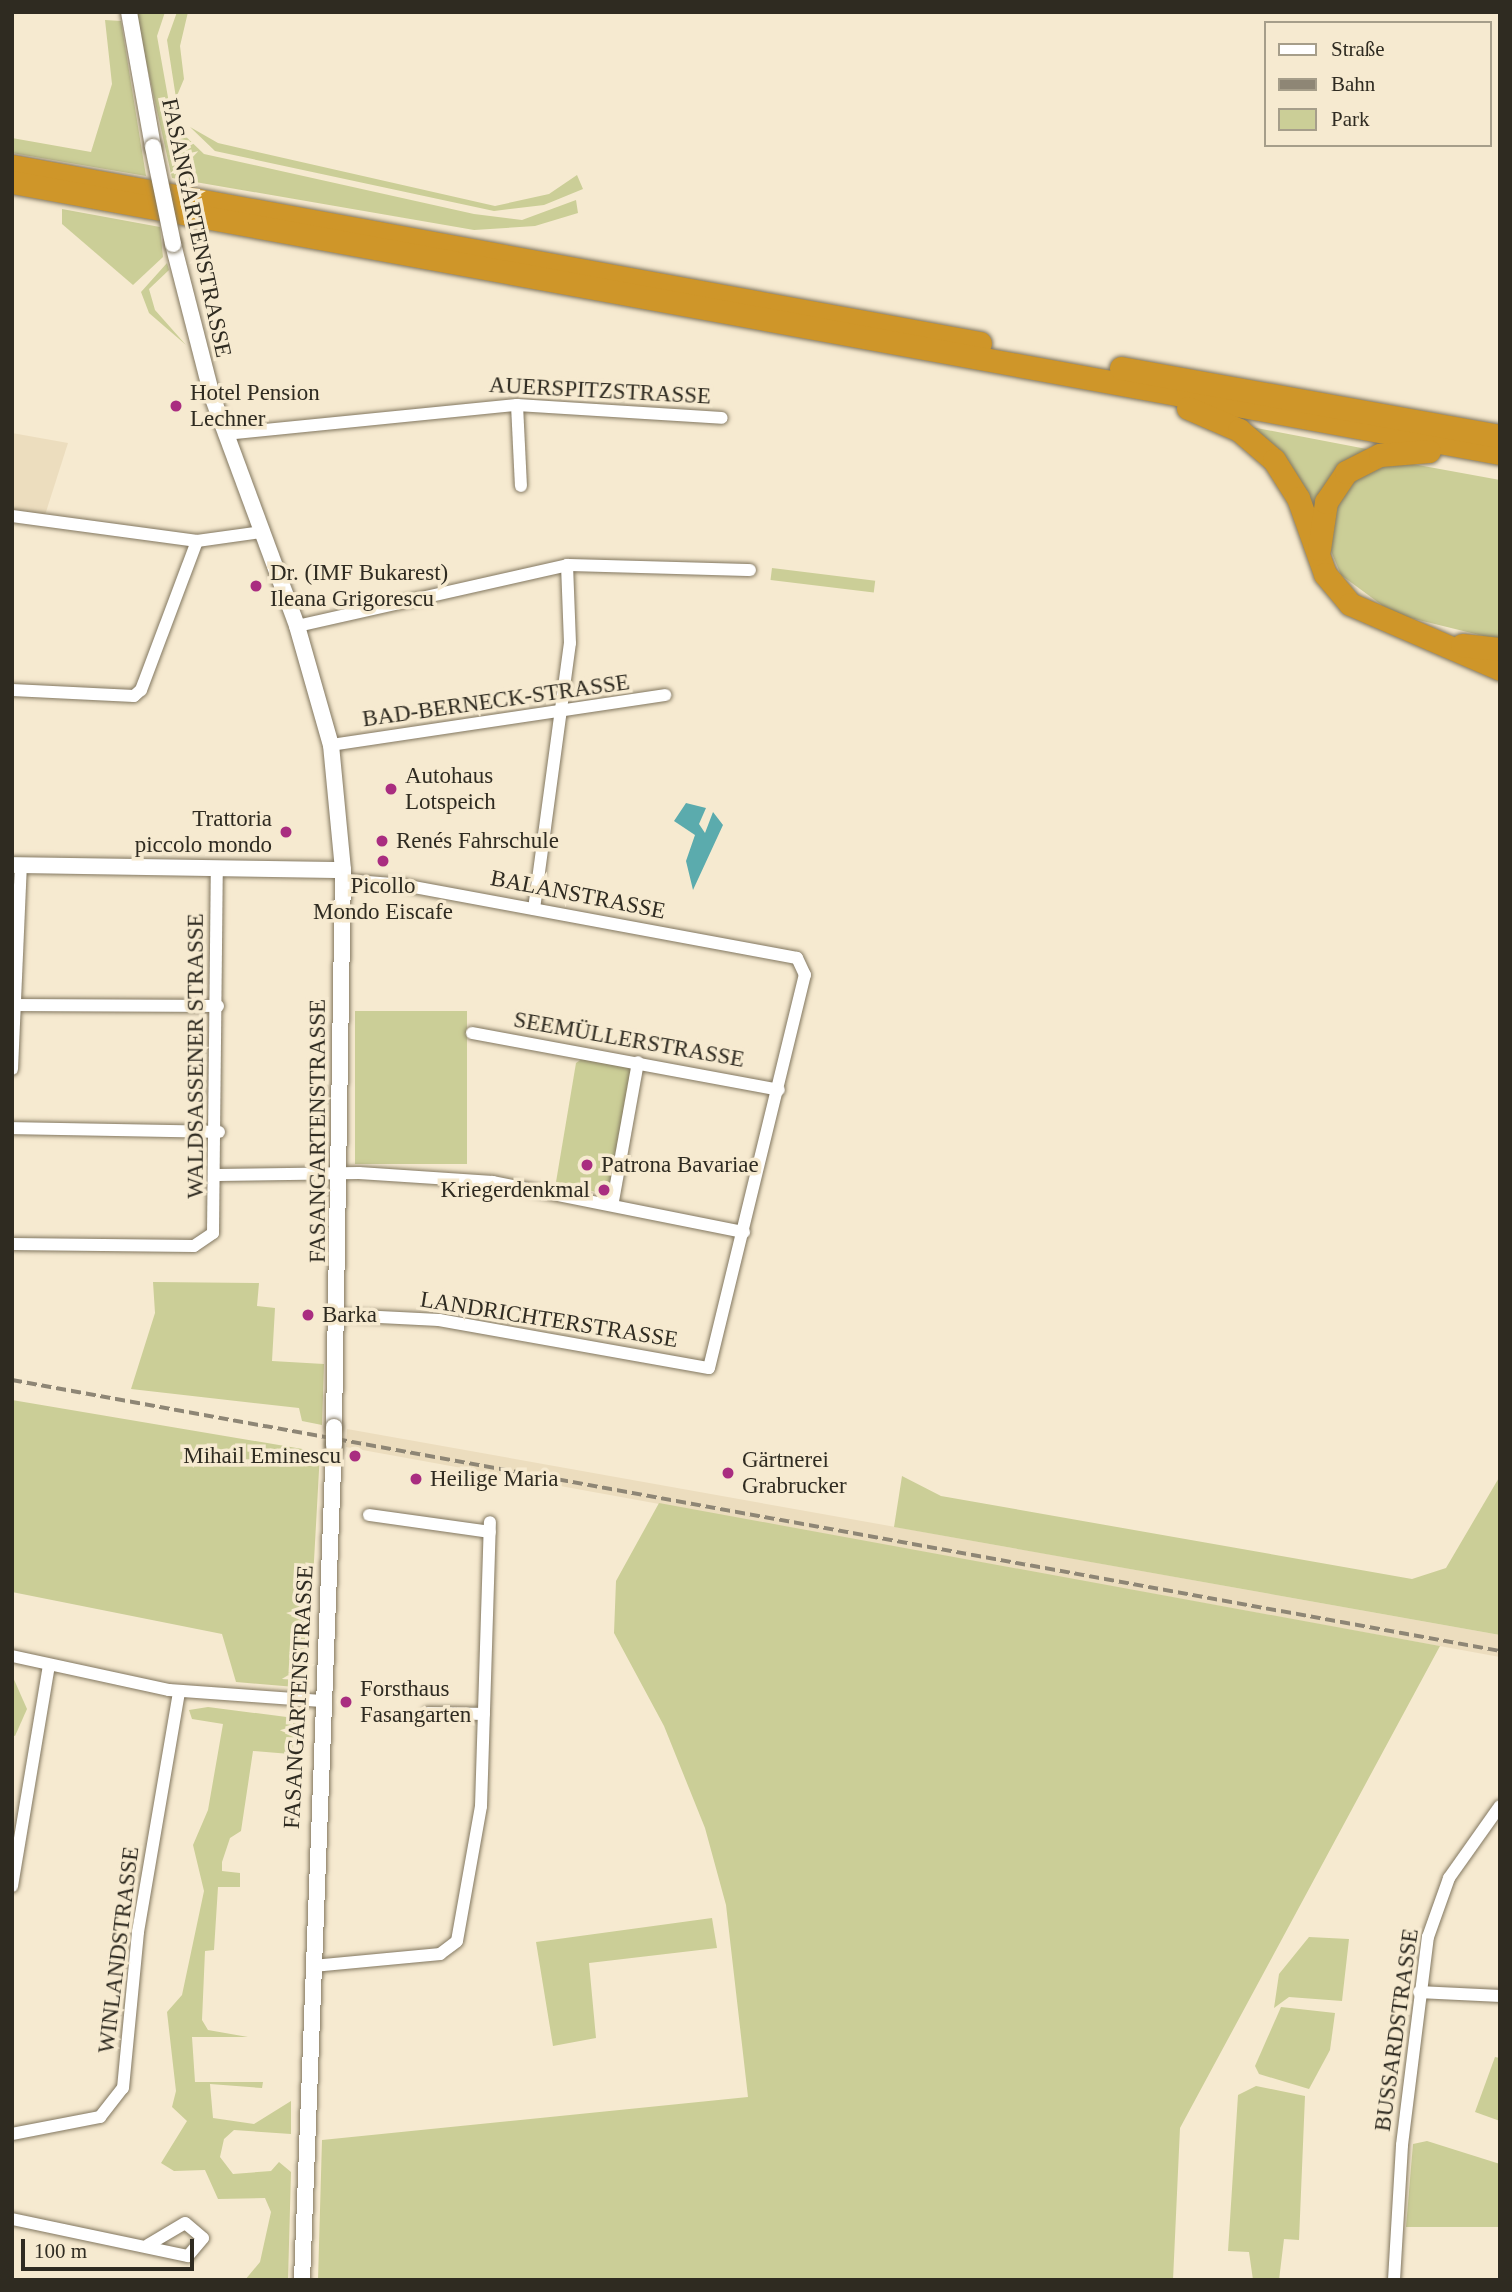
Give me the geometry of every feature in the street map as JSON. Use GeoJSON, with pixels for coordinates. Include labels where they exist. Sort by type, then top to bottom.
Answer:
{"type":"FeatureCollection","features":[{"type":"Feature","properties":{"kind":"highway"},"geometry":{"type":"LineString","coordinates":[[12,166],[1500,436]]}},
{"type":"Feature","properties":{"kind":"highway"},"geometry":{"type":"LineString","coordinates":[[12,182],[1500,453]]}},
{"type":"Feature","properties":{"kind":"highway"},"geometry":{"type":"LineString","coordinates":[[1141,388],[1155,399],[1227,423],[1259,445],[1293,488],[1318,556],[1333,587],[1357,609],[1455,646],[1500,669]]}},
{"type":"Feature","properties":{"kind":"highway"},"geometry":{"type":"LineString","coordinates":[[1318,556],[1329,494],[1362,462],[1404,451],[1500,453]]}},
{"type":"Feature","properties":{"kind":"highway"},"geometry":{"type":"LineString","coordinates":[[1455,646],[1500,649]]}},
{"type":"Feature","properties":{"kind":"street","name":"FASANGARTENSTRASSE"},"geometry":{"type":"LineString","coordinates":[[129,12],[173,244],[225,434],[297,626],[331,745],[343,875],[340,1315],[322,1701],[302,2280]]}},
{"type":"Feature","properties":{"kind":"street","name":"AUERSPITZSTRASSE"},"geometry":{"type":"LineString","coordinates":[[225,434],[517,405],[722,418]]}},
{"type":"Feature","properties":{"kind":"street"},"geometry":{"type":"LineString","coordinates":[[517,405],[521,486]]}},
{"type":"Feature","properties":{"kind":"street"},"geometry":{"type":"LineString","coordinates":[[12,516],[197,541],[262,532]]}},
{"type":"Feature","properties":{"kind":"street"},"geometry":{"type":"LineString","coordinates":[[12,690],[134,696],[141,690],[197,541]]}},
{"type":"Feature","properties":{"kind":"street"},"geometry":{"type":"LineString","coordinates":[[297,626],[567,565],[643,563],[750,570]]}},
{"type":"Feature","properties":{"kind":"street"},"geometry":{"type":"LineString","coordinates":[[534,909],[570,643],[567,565]]}},
{"type":"Feature","properties":{"kind":"street","name":"BAD-BERNECK-STRASSE"},"geometry":{"type":"LineString","coordinates":[[331,745],[665,695]]}},
{"type":"Feature","properties":{"kind":"street"},"geometry":{"type":"LineString","coordinates":[[12,1069],[16,1006],[17,865]]}},
{"type":"Feature","properties":{"kind":"street","name":"BALANSTRASSE"},"geometry":{"type":"LineString","coordinates":[[17,865],[343,875],[534,909],[803,964],[779,1090]]}},
{"type":"Feature","properties":{"kind":"street","name":"WALDSASSENER STRASSE"},"geometry":{"type":"LineString","coordinates":[[12,1244],[194,1246],[208,1240],[218,1175],[217,870]]}},
{"type":"Feature","properties":{"kind":"street"},"geometry":{"type":"LineString","coordinates":[[16,1006],[218,1006]]}},
{"type":"Feature","properties":{"kind":"street","name":"SEEMÜLLERSTRASSE"},"geometry":{"type":"LineString","coordinates":[[472,1033],[779,1090]]}},
{"type":"Feature","properties":{"kind":"street"},"geometry":{"type":"LineString","coordinates":[[613,1201],[638,1062]]}},
{"type":"Feature","properties":{"kind":"street"},"geometry":{"type":"LineString","coordinates":[[218,1175],[341,1174],[493,1182],[613,1201],[744,1232],[779,1090]]}},
{"type":"Feature","properties":{"kind":"street"},"geometry":{"type":"LineString","coordinates":[[12,1128],[219,1132]]}},
{"type":"Feature","properties":{"kind":"street","name":"LANDRICHTERSTRASSE"},"geometry":{"type":"LineString","coordinates":[[340,1315],[439,1320],[709,1368],[744,1232]]}},
{"type":"Feature","properties":{"kind":"street"},"geometry":{"type":"LineString","coordinates":[[313,1966],[452,1948],[476,1860],[490,1527],[369,1516]]}},
{"type":"Feature","properties":{"kind":"street"},"geometry":{"type":"LineString","coordinates":[[12,1656],[179,1692],[322,1701]]}},
{"type":"Feature","properties":{"kind":"street"},"geometry":{"type":"LineString","coordinates":[[12,1886],[49,1665]]}},
{"type":"Feature","properties":{"kind":"street","name":"WINLANDSTRASSE"},"geometry":{"type":"LineString","coordinates":[[12,2134],[100,2117],[122,2088],[138,1932],[179,1692]]}},
{"type":"Feature","properties":{"kind":"street"},"geometry":{"type":"LineString","coordinates":[[428,1713],[484,1714]]}},
{"type":"Feature","properties":{"kind":"street","name":"BUSSARDSTRASSE"},"geometry":{"type":"LineString","coordinates":[[1394,2280],[1419,1992],[1428,1937],[1449,1878],[1500,1806]]}},
{"type":"Feature","properties":{"kind":"street"},"geometry":{"type":"LineString","coordinates":[[1419,1992],[1500,1996]]}},
{"type":"Feature","properties":{"kind":"street"},"geometry":{"type":"LineString","coordinates":[[12,2219],[148,2245]]}},
{"type":"Feature","properties":{"kind":"shaded area"},"geometry":{"type":"Polygon","coordinates":[[[12,433],[68,443],[45,515],[12,509],[12,433]]]}},
{"type":"Feature","properties":{"kind":"shaded area"},"geometry":{"type":"Polygon","coordinates":[[[347,1429],[1500,1635],[1500,1657],[346,1447],[347,1429]]]}},
{"type":"Feature","properties":{"kind":"green space"},"geometry":{"type":"Polygon","coordinates":[[[135,12],[165,12],[157,36],[169,103],[180,131],[204,154],[474,214],[522,220],[576,200],[578,213],[535,226],[474,230],[172,178],[135,12]]]}},
{"type":"Feature","properties":{"kind":"green space"},"geometry":{"type":"Polygon","coordinates":[[[177,12],[188,12],[180,46],[184,79],[176,98],[167,40],[177,12]]]}},
{"type":"Feature","properties":{"kind":"green space"},"geometry":{"type":"Polygon","coordinates":[[[105,20],[121,21],[146,176],[12,153],[12,138],[91,152],[112,84],[105,20]]]}},
{"type":"Feature","properties":{"kind":"green space"},"geometry":{"type":"Polygon","coordinates":[[[190,127],[218,143],[495,206],[549,194],[577,175],[583,189],[544,205],[494,211],[215,151],[190,127]]]}},
{"type":"Feature","properties":{"kind":"green space"},"geometry":{"type":"Polygon","coordinates":[[[62,209],[160,227],[163,257],[133,285],[62,224],[62,209]]]}},
{"type":"Feature","properties":{"kind":"green space"},"geometry":{"type":"Polygon","coordinates":[[[167,263],[169,270],[149,289],[155,310],[186,345],[149,313],[141,292],[167,263]]]}},
{"type":"Feature","properties":{"kind":"green space"},"geometry":{"type":"Polygon","coordinates":[[[1246,426],[1377,451],[1312,525],[1246,426]]]}},
{"type":"Feature","properties":{"kind":"green space"},"geometry":{"type":"Polygon","coordinates":[[[1396,461],[1500,480],[1500,640],[1394,614],[1341,575],[1331,551],[1334,507],[1352,481],[1396,461]]]}},
{"type":"Feature","properties":{"kind":"green space"},"geometry":{"type":"Polygon","coordinates":[[[772,568],[875,581],[874,593],[771,580],[772,568]]]}},
{"type":"Feature","properties":{"kind":"green space"},"geometry":{"type":"Polygon","coordinates":[[[355,1011],[467,1011],[467,1164],[355,1164],[355,1011]]]}},
{"type":"Feature","properties":{"kind":"green space"},"geometry":{"type":"Polygon","coordinates":[[[586,1056],[627,1063],[633,1070],[608,1195],[556,1182],[576,1063],[586,1056]]]}},
{"type":"Feature","properties":{"kind":"green space"},"geometry":{"type":"Polygon","coordinates":[[[153,1282],[259,1283],[257,1306],[275,1308],[272,1361],[324,1364],[322,1425],[302,1421],[299,1408],[131,1389],[155,1313],[153,1282]]]}},
{"type":"Feature","properties":{"kind":"green space"},"geometry":{"type":"Polygon","coordinates":[[[12,1400],[320,1452],[307,1688],[236,1682],[222,1634],[12,1592],[12,1400]]]}},
{"type":"Feature","properties":{"kind":"green space"},"geometry":{"type":"Polygon","coordinates":[[[902,1476],[941,1496],[1412,1579],[1446,1568],[1500,1476],[1500,1635],[894,1527],[902,1476]]]}},
{"type":"Feature","properties":{"kind":"green space"},"geometry":{"type":"Polygon","coordinates":[[[659,1503],[1440,1646],[1180,2128],[1173,2280],[318,2280],[322,2140],[748,2097],[726,1905],[705,1828],[664,1726],[614,1633],[616,1581],[659,1503]]]}},
{"type":"Feature","properties":{"kind":"green space"},"geometry":{"type":"Polygon","coordinates":[[[12,1675],[27,1709],[15,1736],[12,1735],[12,1675]]]}},
{"type":"Feature","properties":{"kind":"green space"},"geometry":{"type":"Polygon","coordinates":[[[208,1707],[302,1719],[302,1755],[253,1751],[241,1831],[230,1838],[222,1862],[222,1871],[240,1873],[240,1887],[218,1887],[214,1950],[205,1951],[202,2020],[208,2030],[248,2037],[192,2037],[195,2082],[263,2082],[262,2088],[210,2084],[213,2118],[254,2124],[291,2101],[291,2134],[234,2130],[224,2139],[220,2157],[233,2174],[271,2171],[279,2162],[291,2172],[288,2280],[245,2280],[260,2262],[271,2212],[265,2198],[218,2199],[205,2170],[174,2171],[161,2163],[187,2121],[172,2107],[176,2091],[167,2012],[182,1995],[204,1891],[193,1845],[208,1810],[223,1724],[192,1719],[189,1710],[208,1707]]]}},
{"type":"Feature","properties":{"kind":"green space"},"geometry":{"type":"Polygon","coordinates":[[[712,1918],[717,1948],[589,1963],[596,2038],[553,2046],[536,1942],[712,1918]]]}},
{"type":"Feature","properties":{"kind":"green space"},"geometry":{"type":"Polygon","coordinates":[[[1309,1937],[1349,1939],[1342,2001],[1289,1997],[1274,2008],[1279,1974],[1309,1937]]]}},
{"type":"Feature","properties":{"kind":"green space"},"geometry":{"type":"Polygon","coordinates":[[[1281,2007],[1335,2013],[1330,2050],[1309,2089],[1259,2074],[1255,2066],[1281,2007]]]}},
{"type":"Feature","properties":{"kind":"green space"},"geometry":{"type":"Polygon","coordinates":[[[1495,2057],[1500,2058],[1500,2121],[1475,2112],[1495,2057]]]}},
{"type":"Feature","properties":{"kind":"green space"},"geometry":{"type":"Polygon","coordinates":[[[1256,2086],[1305,2096],[1299,2240],[1284,2239],[1279,2280],[1253,2280],[1249,2252],[1228,2251],[1238,2095],[1256,2086]]]}},
{"type":"Feature","properties":{"kind":"green space"},"geometry":{"type":"Polygon","coordinates":[[[1427,2141],[1500,2164],[1500,2227],[1406,2227],[1413,2144],[1427,2141]]]}},
{"type":"Feature","properties":{"kind":"water"},"geometry":{"type":"Polygon","coordinates":[[[686,803],[706,808],[699,824],[705,833],[713,812],[723,825],[693,890],[686,861],[695,835],[674,821],[686,803]]]}},
{"type":"Feature","properties":{"kind":"railway"},"geometry":{"type":"LineString","coordinates":[[12,1380],[1500,1651]]}},
{"type":"Feature","properties":{"kind":"place","name":"Hotel Pension Lechner"},"geometry":{"type":"Point","coordinates":[176,406]}},
{"type":"Feature","properties":{"kind":"place","name":"Dr. (IMF Bukarest) Ileana Grigorescu"},"geometry":{"type":"Point","coordinates":[256,586]}},
{"type":"Feature","properties":{"kind":"place","name":"Autohaus Lotspeich"},"geometry":{"type":"Point","coordinates":[391,789]}},
{"type":"Feature","properties":{"kind":"place","name":"Trattoria piccolo mondo"},"geometry":{"type":"Point","coordinates":[286,832]}},
{"type":"Feature","properties":{"kind":"place","name":"Renés Fahrschule"},"geometry":{"type":"Point","coordinates":[382,841]}},
{"type":"Feature","properties":{"kind":"place","name":"Picollo Mondo Eiscafe"},"geometry":{"type":"Point","coordinates":[383,861]}},
{"type":"Feature","properties":{"kind":"place","name":"Patrona Bavariae"},"geometry":{"type":"Point","coordinates":[587,1165]}},
{"type":"Feature","properties":{"kind":"place","name":"Kriegerdenkmal"},"geometry":{"type":"Point","coordinates":[604,1190]}},
{"type":"Feature","properties":{"kind":"place","name":"Barka"},"geometry":{"type":"Point","coordinates":[308,1315]}},
{"type":"Feature","properties":{"kind":"place","name":"Mihail Eminescu"},"geometry":{"type":"Point","coordinates":[355,1456]}},
{"type":"Feature","properties":{"kind":"place","name":"Gärtnerei Grabrucker"},"geometry":{"type":"Point","coordinates":[728,1473]}},
{"type":"Feature","properties":{"kind":"place","name":"Heilige Maria"},"geometry":{"type":"Point","coordinates":[416,1479]}},
{"type":"Feature","properties":{"kind":"place","name":"Forsthaus Fasangarten"},"geometry":{"type":"Point","coordinates":[346,1702]}}]}
